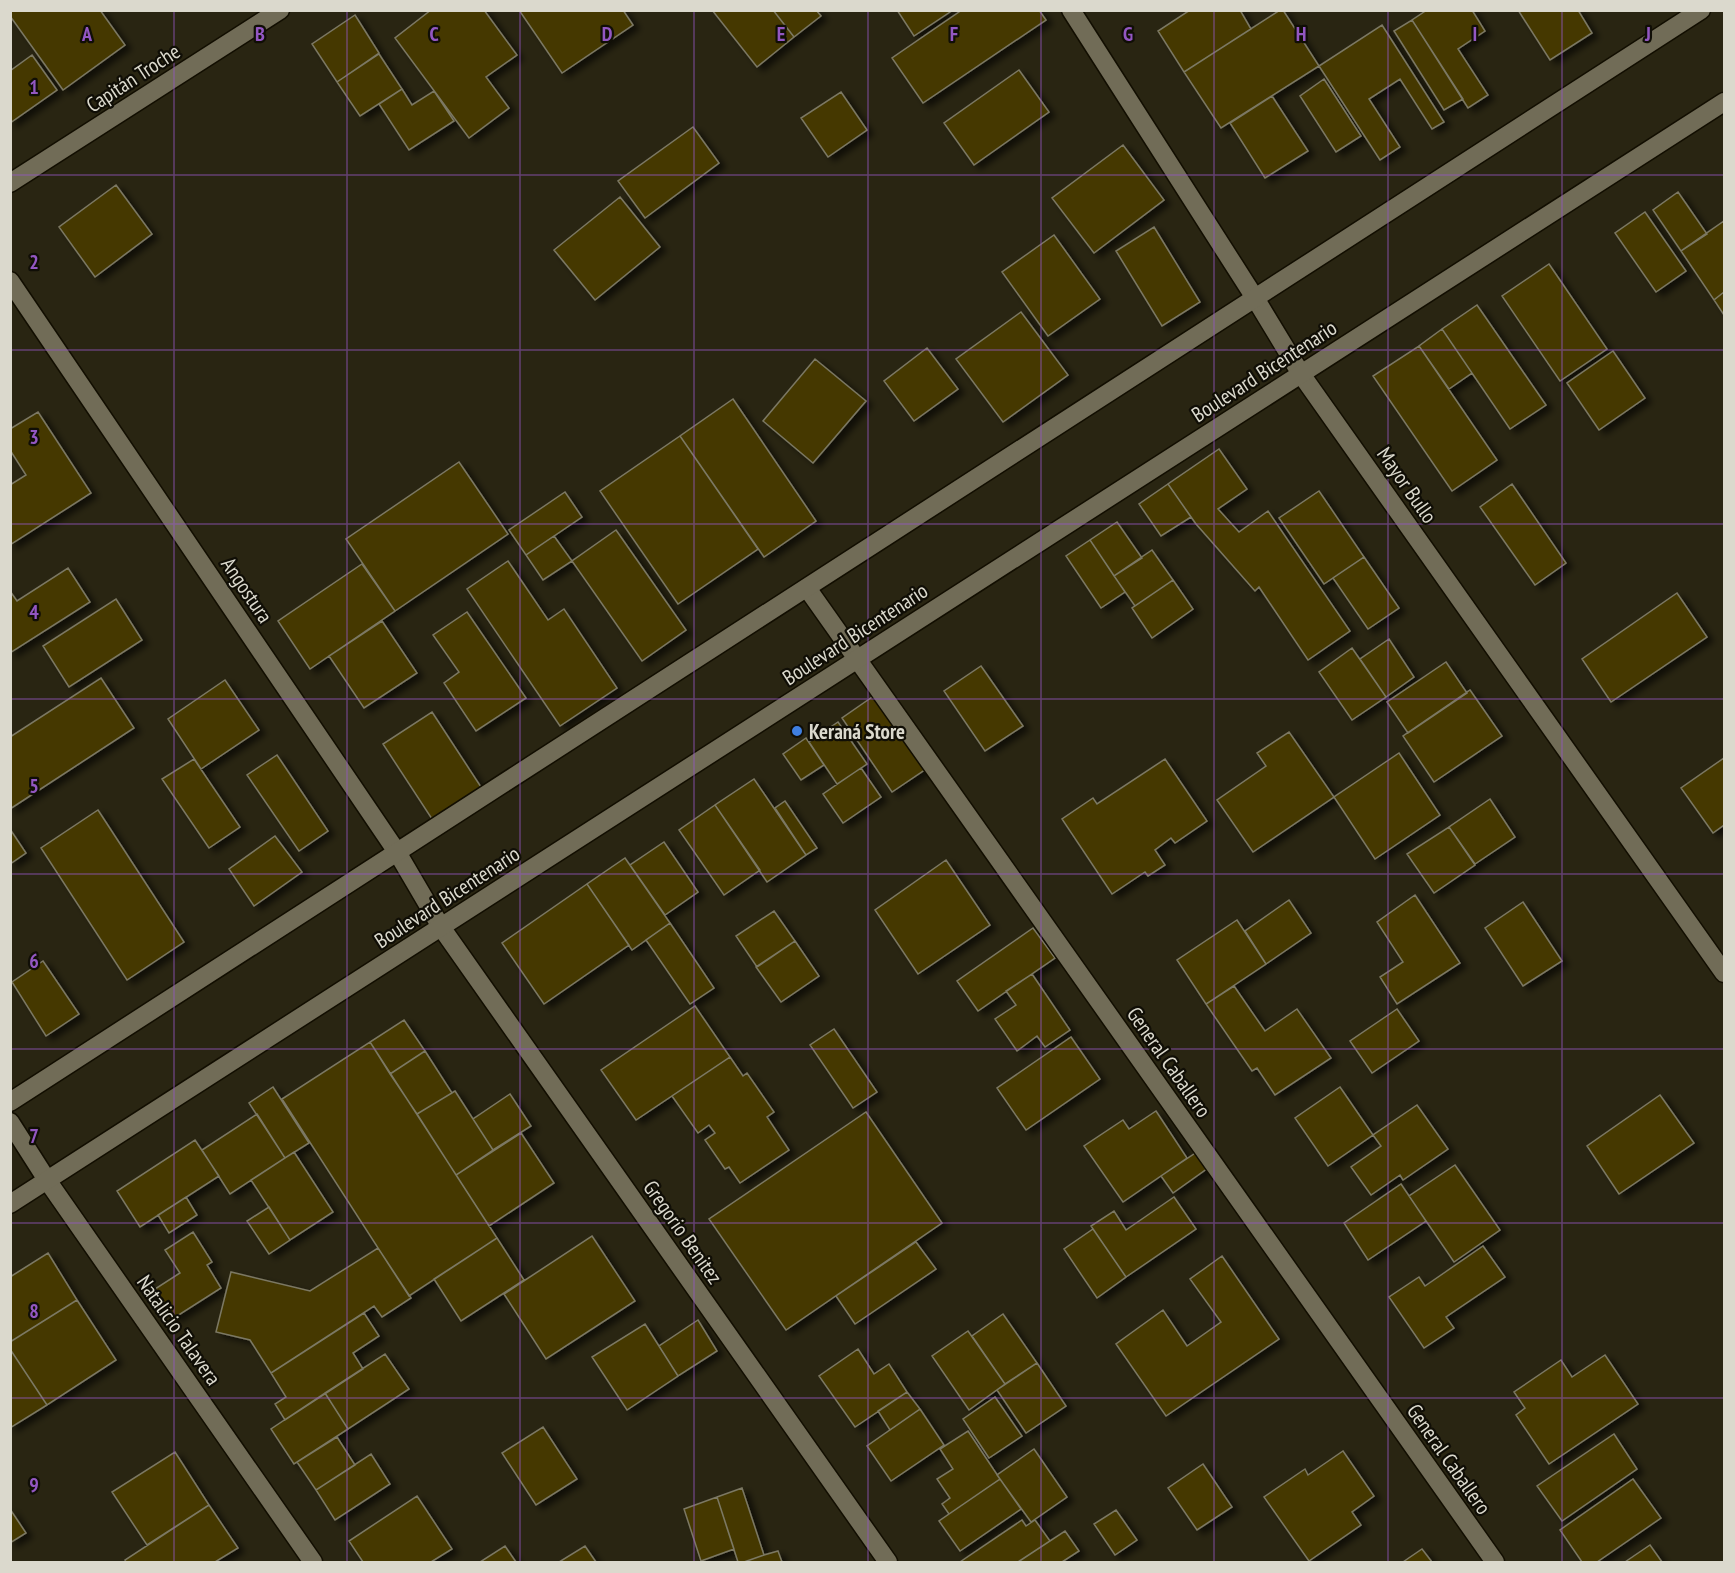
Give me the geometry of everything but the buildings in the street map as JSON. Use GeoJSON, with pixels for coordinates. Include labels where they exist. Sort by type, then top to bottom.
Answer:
{"type":"FeatureCollection","features":[{"type":"Feature","properties":{"kind":"street","name":"Capitán Troche"},"geometry":{"type":"LineString","coordinates":[[10,183],[280,10]]}},
{"type":"Feature","properties":{"kind":"street","name":"Mayor Bullo"},"geometry":{"type":"LineString","coordinates":[[1071,10],[1301,374],[1725,974]]}},
{"type":"Feature","properties":{"kind":"street"},"geometry":{"type":"LineString","coordinates":[[10,1102],[1701,10]]}},
{"type":"Feature","properties":{"kind":"street","name":"Boulevard Bicentenario"},"geometry":{"type":"LineString","coordinates":[[10,1204],[1725,102]]}},
{"type":"Feature","properties":{"kind":"street","name":"Angostura"},"geometry":{"type":"LineString","coordinates":[[10,281],[397,852],[441,927]]}},
{"type":"Feature","properties":{"kind":"street","name":"General Caballero"},"geometry":{"type":"LineString","coordinates":[[807,588],[1495,1563]]}},
{"type":"Feature","properties":{"kind":"street","name":"Gregorio Benitez"},"geometry":{"type":"LineString","coordinates":[[441,927],[888,1563]]}},
{"type":"Feature","properties":{"kind":"street","name":"Natalicio Talavera"},"geometry":{"type":"LineString","coordinates":[[10,1122],[47,1180],[313,1563]]}},
{"type":"Feature","properties":{"kind":"place","name":"Keraná Store"},"geometry":{"type":"Point","coordinates":[797,731]}}]}
